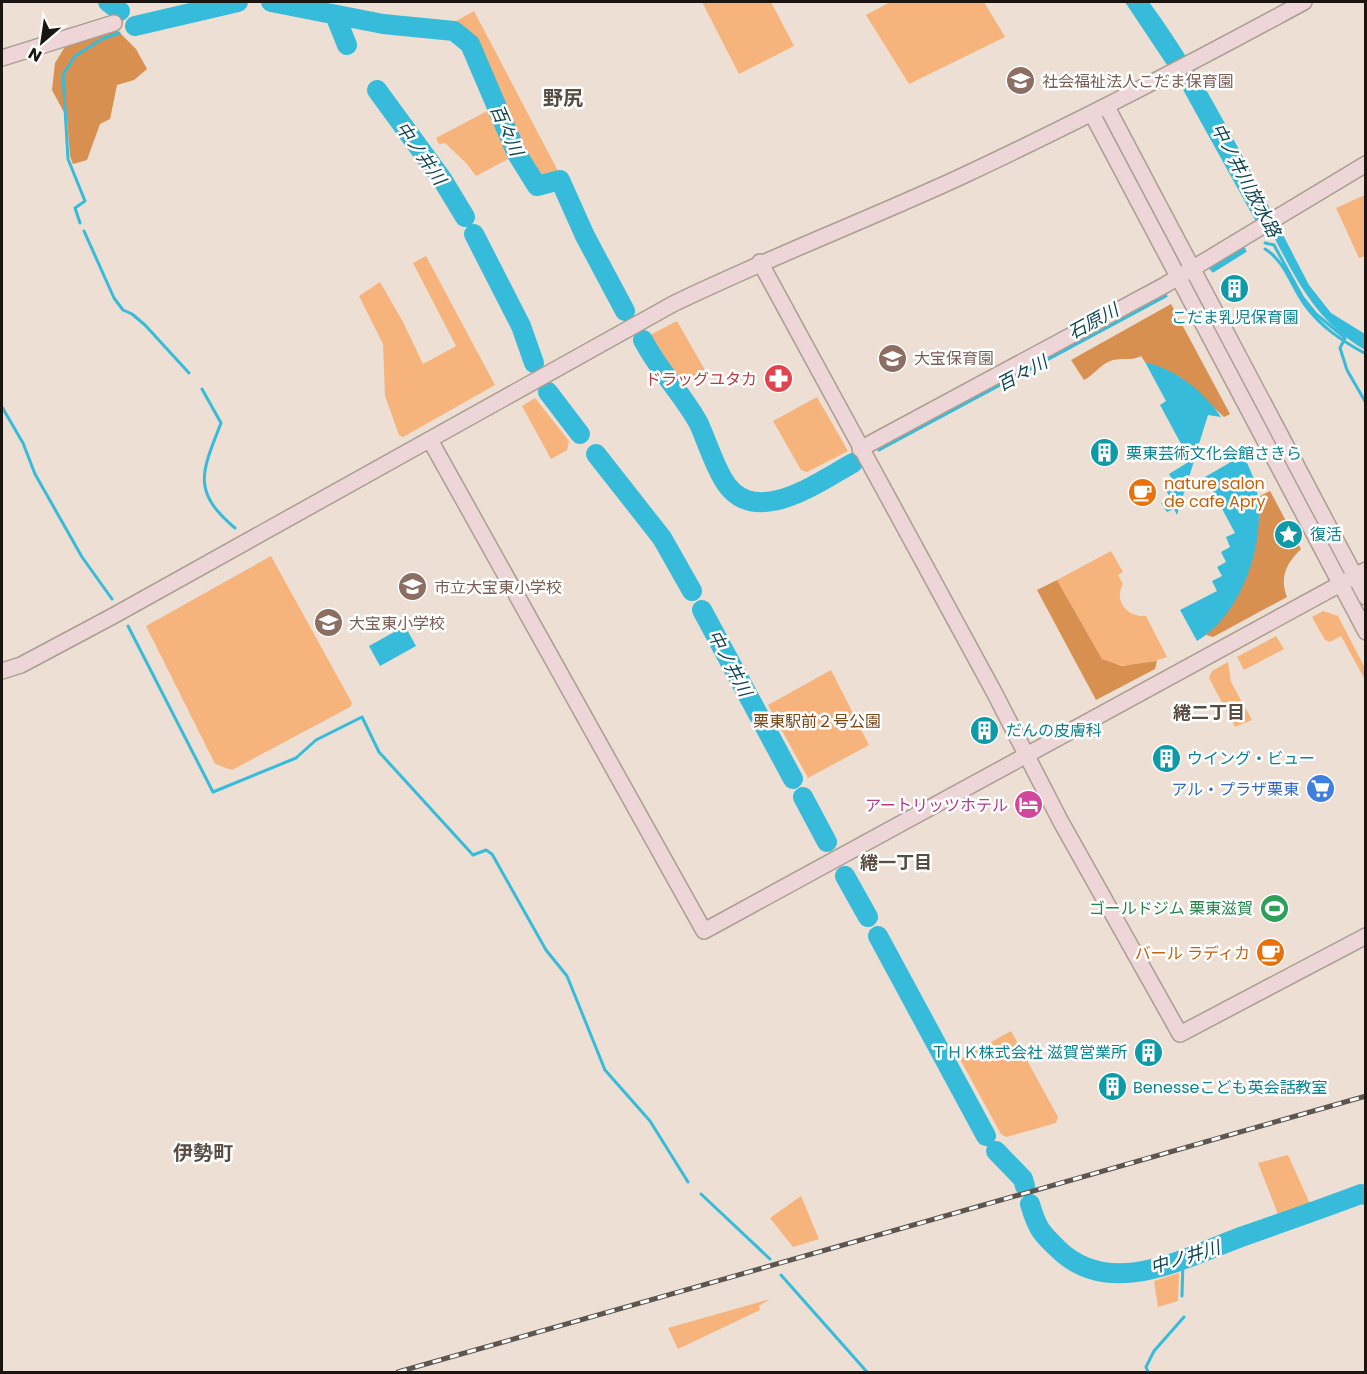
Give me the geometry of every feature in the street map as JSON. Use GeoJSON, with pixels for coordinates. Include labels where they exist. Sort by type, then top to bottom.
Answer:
{"type":"FeatureCollection","features":[{"type":"Feature","properties":{"kind":"street"},"geometry":{"type":"LineString","coordinates":[[2,671],[21,665],[113,616],[631,327],[760,262],[954,180],[1107,107],[1305,2]]}},
{"type":"Feature","properties":{"kind":"street"},"geometry":{"type":"LineString","coordinates":[[2,58],[114,23]]}},
{"type":"Feature","properties":{"kind":"street"},"geometry":{"type":"LineString","coordinates":[[1107,107],[1184,273],[1338,584],[1365,632]]}},
{"type":"Feature","properties":{"kind":"street"},"geometry":{"type":"LineString","coordinates":[[1092,114],[1361,572],[1365,597]]}},
{"type":"Feature","properties":{"kind":"street"},"geometry":{"type":"LineString","coordinates":[[860,449],[1184,273],[1365,164]]}},
{"type":"Feature","properties":{"kind":"street"},"geometry":{"type":"LineString","coordinates":[[760,262],[1027,754],[1061,822],[1180,1034],[1365,936]]}},
{"type":"Feature","properties":{"kind":"street"},"geometry":{"type":"LineString","coordinates":[[430,440],[704,931],[1361,572]]}},
{"type":"Feature","properties":{"kind":"green space"},"geometry":{"type":"Polygon","coordinates":[[[702,2],[771,2],[794,46],[739,74],[702,2]]]}},
{"type":"Feature","properties":{"kind":"green space"},"geometry":{"type":"Polygon","coordinates":[[[890,2],[984,2],[1005,37],[909,84],[866,15],[890,2]]]}},
{"type":"Feature","properties":{"kind":"green space"},"geometry":{"type":"Polygon","coordinates":[[[474,11],[558,171],[568,177],[565,180],[559,177],[539,182],[519,149],[473,43],[463,32],[449,25],[474,11]]]}},
{"type":"Feature","properties":{"kind":"green space"},"geometry":{"type":"Polygon","coordinates":[[[489,110],[512,157],[476,176],[445,143],[439,144],[436,138],[489,110]]]}},
{"type":"Feature","properties":{"kind":"green space"},"geometry":{"type":"Polygon","coordinates":[[[1365,195],[1365,256],[1359,258],[1336,208],[1365,195]]]}},
{"type":"Feature","properties":{"kind":"green space"},"geometry":{"type":"Polygon","coordinates":[[[426,256],[495,385],[403,437],[399,435],[385,396],[383,344],[359,296],[380,282],[423,364],[456,346],[413,263],[426,256]]]}},
{"type":"Feature","properties":{"kind":"green space"},"geometry":{"type":"Polygon","coordinates":[[[677,321],[706,372],[681,386],[663,360],[650,335],[677,321]]]}},
{"type":"Feature","properties":{"kind":"green space"},"geometry":{"type":"Polygon","coordinates":[[[817,397],[848,451],[807,472],[801,470],[773,421],[817,397]]]}},
{"type":"Feature","properties":{"kind":"green space"},"geometry":{"type":"Polygon","coordinates":[[[535,398],[569,441],[567,450],[551,459],[522,406],[535,398]]]}},
{"type":"Feature","properties":{"kind":"green space"},"geometry":{"type":"Polygon","coordinates":[[[1111,551],[1123,572],[1118,575],[1123,584],[1120,590],[1121,602],[1133,614],[1146,616],[1167,657],[1134,665],[1118,664],[1102,659],[1057,580],[1111,551]]]}},
{"type":"Feature","properties":{"kind":"green space"},"geometry":{"type":"Polygon","coordinates":[[[271,556],[352,703],[350,707],[232,770],[215,764],[146,626],[271,556]]]}},
{"type":"Feature","properties":{"kind":"green space"},"geometry":{"type":"Polygon","coordinates":[[[1323,611],[1338,616],[1365,668],[1365,680],[1341,636],[1330,642],[1325,640],[1312,617],[1323,611]]]}},
{"type":"Feature","properties":{"kind":"green space"},"geometry":{"type":"Polygon","coordinates":[[[1276,636],[1284,649],[1244,670],[1237,657],[1276,636]]]}},
{"type":"Feature","properties":{"kind":"green space"},"geometry":{"type":"Polygon","coordinates":[[[1228,662],[1231,682],[1252,720],[1235,727],[1209,678],[1212,671],[1228,662]]]}},
{"type":"Feature","properties":{"kind":"green space","name":"栗東駅前２号公園"},"geometry":{"type":"Polygon","coordinates":[[[831,670],[869,745],[808,778],[768,705],[831,670]]]}},
{"type":"Feature","properties":{"kind":"green space"},"geometry":{"type":"Polygon","coordinates":[[[1011,1031],[1058,1117],[1056,1123],[1006,1137],[1001,1134],[960,1059],[1011,1031]]]}},
{"type":"Feature","properties":{"kind":"green space"},"geometry":{"type":"Polygon","coordinates":[[[1288,1155],[1311,1206],[1279,1217],[1258,1163],[1288,1155]]]}},
{"type":"Feature","properties":{"kind":"green space"},"geometry":{"type":"Polygon","coordinates":[[[801,1196],[819,1239],[793,1247],[770,1218],[801,1196]]]}},
{"type":"Feature","properties":{"kind":"green space"},"geometry":{"type":"Polygon","coordinates":[[[1179,1273],[1178,1301],[1158,1307],[1154,1281],[1179,1273]]]}},
{"type":"Feature","properties":{"kind":"green space"},"geometry":{"type":"Polygon","coordinates":[[[770,1299],[759,1306],[760,1310],[678,1349],[668,1328],[770,1299]]]}},
{"type":"Feature","properties":{"kind":"shaded area"},"geometry":{"type":"Polygon","coordinates":[[[117,30],[136,49],[147,69],[134,80],[117,85],[110,119],[100,124],[87,160],[73,164],[70,156],[67,118],[52,90],[55,63],[66,45],[117,30]]]}},
{"type":"Feature","properties":{"kind":"shaded area"},"geometry":{"type":"Polygon","coordinates":[[[1171,304],[1230,414],[1224,417],[1180,377],[1145,362],[1141,356],[1108,362],[1084,380],[1071,360],[1171,304]]]}},
{"type":"Feature","properties":{"kind":"shaded area"},"geometry":{"type":"Polygon","coordinates":[[[1270,491],[1301,549],[1288,565],[1284,576],[1287,597],[1213,637],[1206,635],[1238,593],[1259,519],[1258,497],[1270,491]]]}},
{"type":"Feature","properties":{"kind":"shaded area"},"geometry":{"type":"Polygon","coordinates":[[[1057,580],[1102,659],[1122,666],[1157,661],[1155,669],[1096,700],[1037,590],[1057,580]]]}},
{"type":"Feature","properties":{"kind":"water","name":"中ノ井川放水路"},"geometry":{"type":"Polygon","coordinates":[[[1125,2],[1149,2],[1172,35],[1215,105],[1309,285],[1331,313],[1365,334],[1365,350],[1348,339],[1322,314],[1301,286],[1274,237],[1264,234],[1181,86],[1125,2]]]}},
{"type":"Feature","properties":{"kind":"water"},"geometry":{"type":"Polygon","coordinates":[[[1145,362],[1167,370],[1188,382],[1206,398],[1221,417],[1208,415],[1198,447],[1186,453],[1160,405],[1166,401],[1145,362]]]}},
{"type":"Feature","properties":{"kind":"water"},"geometry":{"type":"Polygon","coordinates":[[[1243,455],[1255,481],[1258,498],[1259,517],[1253,558],[1237,597],[1226,614],[1197,641],[1180,610],[1217,591],[1212,581],[1222,576],[1217,567],[1226,562],[1221,552],[1230,547],[1226,537],[1235,533],[1205,477],[1243,455]]]}},
{"type":"Feature","properties":{"kind":"water"},"geometry":{"type":"Polygon","coordinates":[[[1195,458],[1177,515],[1174,509],[1167,512],[1161,503],[1170,498],[1165,488],[1174,483],[1169,474],[1195,458]]]}},
{"type":"Feature","properties":{"kind":"water"},"geometry":{"type":"Polygon","coordinates":[[[405,626],[416,646],[380,666],[369,646],[405,626]]]}},
{"type":"Feature","properties":{"kind":"waterway","name":"中ノ井川"},"geometry":{"type":"LineString","coordinates":[[108,2],[120,11]]}},
{"type":"Feature","properties":{"kind":"waterway","name":"中ノ井川"},"geometry":{"type":"LineString","coordinates":[[135,26],[238,2]]}},
{"type":"Feature","properties":{"kind":"waterway","name":"百々川"},"geometry":{"type":"LineString","coordinates":[[271,2],[383,24],[454,31],[470,44],[517,154],[537,186],[560,180],[585,236],[625,311]]}},
{"type":"Feature","properties":{"kind":"waterway","name":"中ノ井川"},"geometry":{"type":"LineString","coordinates":[[335,15],[347,45]]}},
{"type":"Feature","properties":{"kind":"waterway"},"geometry":{"type":"LineString","coordinates":[[80,223],[75,208],[85,201],[68,159],[63,75],[75,56],[102,39],[119,33]]}},
{"type":"Feature","properties":{"kind":"waterway","name":"中ノ井川"},"geometry":{"type":"LineString","coordinates":[[377,90],[442,179],[465,217]]}},
{"type":"Feature","properties":{"kind":"waterway"},"geometry":{"type":"LineString","coordinates":[[84,231],[114,298],[123,310],[145,325],[189,373]]}},
{"type":"Feature","properties":{"kind":"waterway","name":"中ノ井川"},"geometry":{"type":"LineString","coordinates":[[474,234],[521,326],[534,363]]}},
{"type":"Feature","properties":{"kind":"waterway","name":"中ノ井川放水路"},"geometry":{"type":"LineString","coordinates":[[1265,243],[1274,245],[1303,298],[1316,314],[1345,338],[1340,348],[1347,370],[1366,403]]}},
{"type":"Feature","properties":{"kind":"waterway","name":"百々川"},"geometry":{"type":"LineString","coordinates":[[1211,269],[1244,249]]}},
{"type":"Feature","properties":{"kind":"waterway","name":"石原川"},"geometry":{"type":"LineString","coordinates":[[1265,249],[1278,260],[1300,298],[1318,320],[1340,339],[1366,354]]}},
{"type":"Feature","properties":{"kind":"waterway","name":"百々川"},"geometry":{"type":"LineString","coordinates":[[1213,271],[1245,251]]}},
{"type":"Feature","properties":{"kind":"waterway","name":"百々川"},"geometry":{"type":"LineString","coordinates":[[879,450],[1166,296]]}},
{"type":"Feature","properties":{"kind":"waterway","name":"百々川"},"geometry":{"type":"LineString","coordinates":[[643,340],[693,414],[719,472],[736,494],[751,501],[768,502],[786,498],[853,463]]}},
{"type":"Feature","properties":{"kind":"waterway"},"geometry":{"type":"LineString","coordinates":[[202,389],[221,423],[205,468],[206,491],[221,515],[235,528]]}},
{"type":"Feature","properties":{"kind":"waterway","name":"中ノ井川"},"geometry":{"type":"LineString","coordinates":[[548,392],[580,434]]}},
{"type":"Feature","properties":{"kind":"waterway"},"geometry":{"type":"LineString","coordinates":[[2,407],[23,443],[35,474],[82,557],[112,599]]}},
{"type":"Feature","properties":{"kind":"waterway","name":"中ノ井川"},"geometry":{"type":"LineString","coordinates":[[596,454],[662,538],[692,591]]}},
{"type":"Feature","properties":{"kind":"waterway","name":"中ノ井川"},"geometry":{"type":"LineString","coordinates":[[702,610],[793,779]]}},
{"type":"Feature","properties":{"kind":"waterway"},"geometry":{"type":"LineString","coordinates":[[128,626],[213,792],[296,758],[316,740],[362,717],[379,752],[473,855],[486,850],[492,854],[546,950],[567,976],[605,1070],[650,1121],[688,1182]]}},
{"type":"Feature","properties":{"kind":"waterway","name":"中ノ井川"},"geometry":{"type":"LineString","coordinates":[[803,797],[827,842]]}},
{"type":"Feature","properties":{"kind":"waterway","name":"中ノ井川"},"geometry":{"type":"LineString","coordinates":[[845,876],[868,917]]}},
{"type":"Feature","properties":{"kind":"waterway","name":"中ノ井川"},"geometry":{"type":"LineString","coordinates":[[878,936],[986,1136]]}},
{"type":"Feature","properties":{"kind":"waterway","name":"中ノ井川"},"geometry":{"type":"LineString","coordinates":[[996,1151],[1023,1179],[1025,1186]]}},
{"type":"Feature","properties":{"kind":"waterway"},"geometry":{"type":"LineString","coordinates":[[701,1194],[770,1259]]}},
{"type":"Feature","properties":{"kind":"waterway","name":"中ノ井川"},"geometry":{"type":"LineString","coordinates":[[1030,1204],[1040,1230],[1047,1239],[1078,1264],[1101,1272],[1124,1273],[1148,1270],[1172,1263],[1361,1194],[1366,1195]]}},
{"type":"Feature","properties":{"kind":"waterway"},"geometry":{"type":"LineString","coordinates":[[1182,1296],[1183,1260]]}},
{"type":"Feature","properties":{"kind":"waterway"},"geometry":{"type":"LineString","coordinates":[[781,1275],[867,1372]]}},
{"type":"Feature","properties":{"kind":"waterway"},"geometry":{"type":"LineString","coordinates":[[1148,1372],[1146,1367],[1154,1351],[1184,1317]]}},
{"type":"Feature","properties":{"kind":"railway"},"geometry":{"type":"LineString","coordinates":[[398,1372],[1366,1096]]}},
{"type":"Feature","properties":{"kind":"place","name":"社会福祉法人こだま保育園"},"geometry":{"type":"Point","coordinates":[1021,81]}},
{"type":"Feature","properties":{"kind":"place","name":"こだま乳児保育園"},"geometry":{"type":"Point","coordinates":[1235,289]}},
{"type":"Feature","properties":{"kind":"place","name":"大宝保育園"},"geometry":{"type":"Point","coordinates":[893,358]}},
{"type":"Feature","properties":{"kind":"place","name":"ドラッグユタカ"},"geometry":{"type":"Point","coordinates":[778,379]}},
{"type":"Feature","properties":{"kind":"place","name":"栗東芸術文化会館さきら"},"geometry":{"type":"Point","coordinates":[1105,453]}},
{"type":"Feature","properties":{"kind":"place","name":"nature salon de cafe Apry"},"geometry":{"type":"Point","coordinates":[1143,492]}},
{"type":"Feature","properties":{"kind":"place","name":"復活"},"geometry":{"type":"Point","coordinates":[1289,534]}},
{"type":"Feature","properties":{"kind":"place","name":"市立大宝東小学校"},"geometry":{"type":"Point","coordinates":[413,587]}},
{"type":"Feature","properties":{"kind":"place","name":"大宝東小学校"},"geometry":{"type":"Point","coordinates":[328,623]}},
{"type":"Feature","properties":{"kind":"place","name":"だんの皮膚科"},"geometry":{"type":"Point","coordinates":[985,730]}},
{"type":"Feature","properties":{"kind":"place","name":"ウイング・ビュー"},"geometry":{"type":"Point","coordinates":[1166,758]}},
{"type":"Feature","properties":{"kind":"place","name":"アル・プラザ栗東"},"geometry":{"type":"Point","coordinates":[1320,789]}},
{"type":"Feature","properties":{"kind":"place","name":"アートリッツホテル"},"geometry":{"type":"Point","coordinates":[1029,805]}},
{"type":"Feature","properties":{"kind":"place","name":"ゴールドジム 栗東滋賀"},"geometry":{"type":"Point","coordinates":[1274,908]}},
{"type":"Feature","properties":{"kind":"place","name":"バール ラディカ"},"geometry":{"type":"Point","coordinates":[1271,953]}},
{"type":"Feature","properties":{"kind":"place","name":"ＴＨＫ株式会社 滋賀営業所"},"geometry":{"type":"Point","coordinates":[1148,1052]}},
{"type":"Feature","properties":{"kind":"place","name":"Benesseこども英会話教室"},"geometry":{"type":"Point","coordinates":[1112,1087]}},
{"type":"Feature","properties":{"kind":"district","name":"野尻"},"geometry":{"type":"Point","coordinates":[563,98]}},
{"type":"Feature","properties":{"kind":"district","name":"綣二丁目"},"geometry":{"type":"Point","coordinates":[1209,712]}},
{"type":"Feature","properties":{"kind":"district","name":"綣一丁目"},"geometry":{"type":"Point","coordinates":[896,862]}},
{"type":"Feature","properties":{"kind":"district","name":"伊勢町"},"geometry":{"type":"Point","coordinates":[203,1153]}}]}
